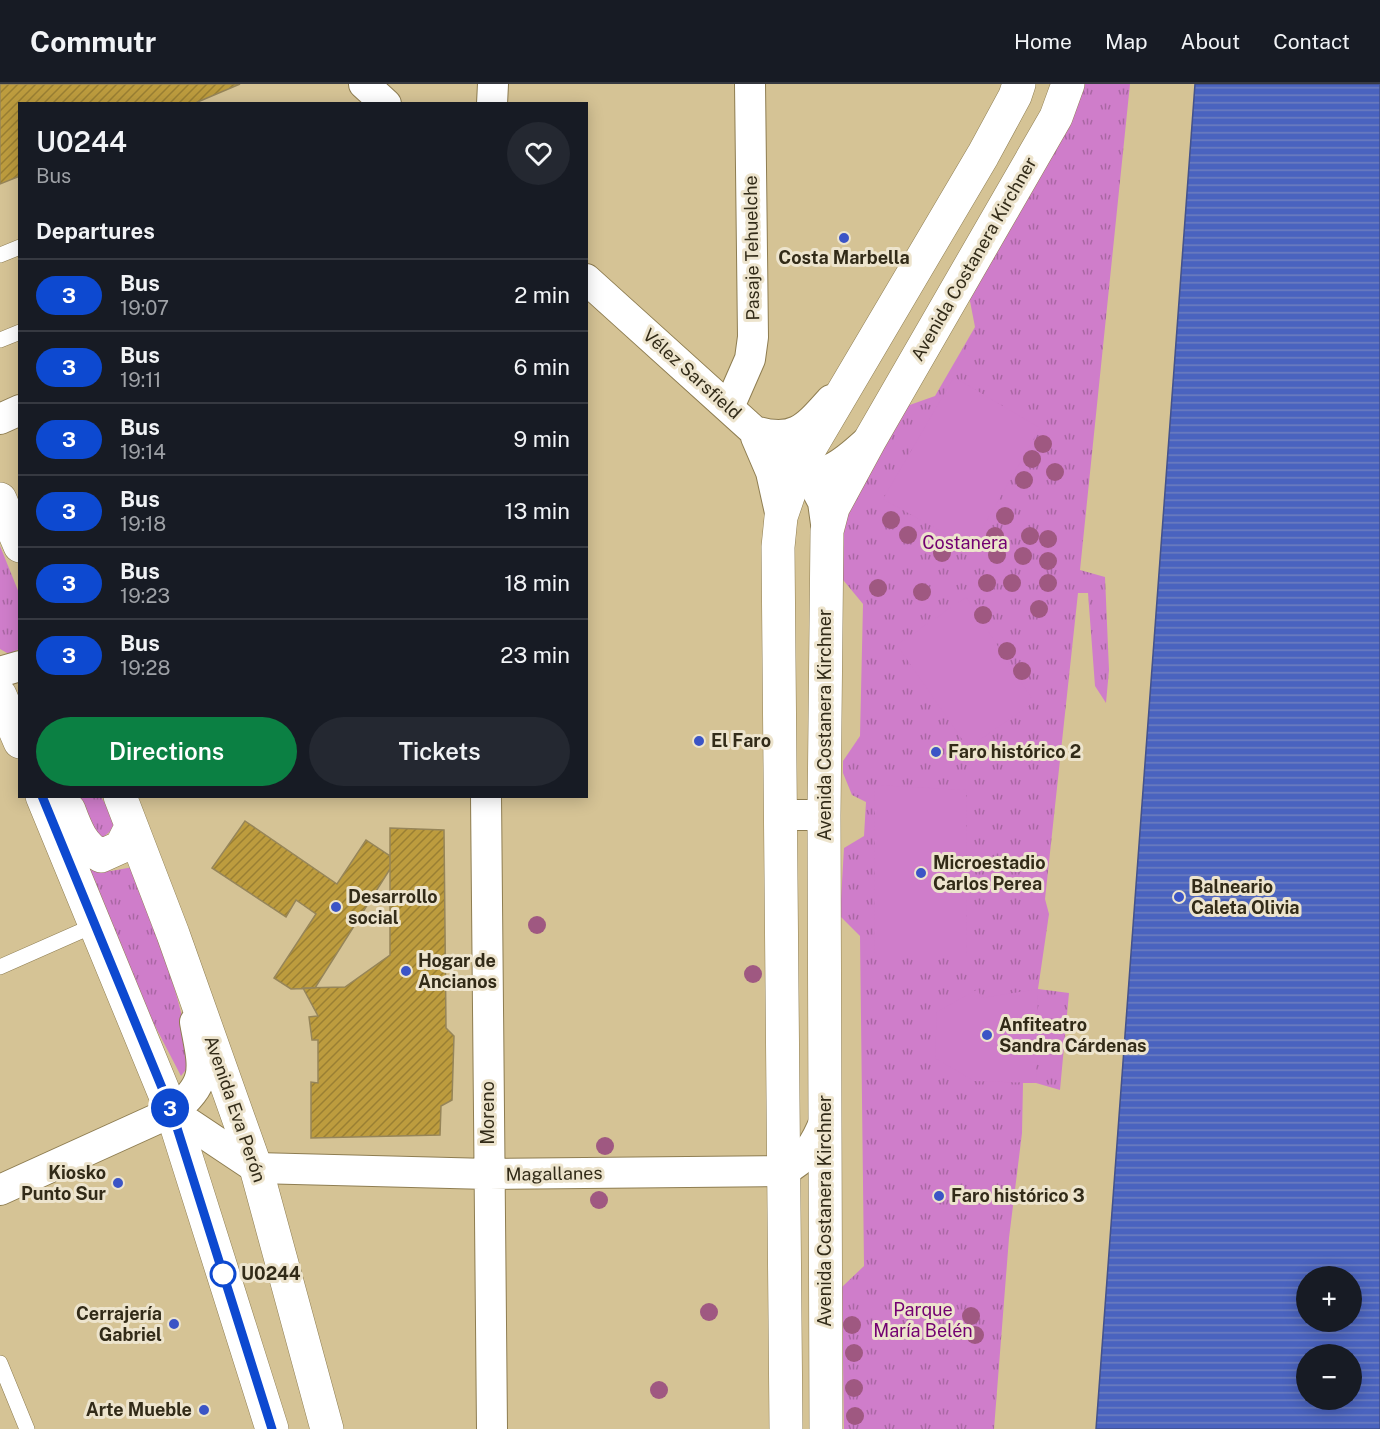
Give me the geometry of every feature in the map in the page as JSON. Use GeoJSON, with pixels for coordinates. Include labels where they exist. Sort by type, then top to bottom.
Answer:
{"type":"FeatureCollection","features":[{"type":"Feature","properties":{"kind":"main road"},"geometry":{"type":"LineString","coordinates":[[786,1429],[778,547],[781,518],[798,470],[983,155],[1015,96],[1019,84]]}},
{"type":"Feature","properties":{"kind":"main road","name":"Avenida Costanera Kirchner"},"geometry":{"type":"LineString","coordinates":[[826,1429],[824,815],[826,531],[832,508],[1056,117],[1068,84]]}},
{"type":"Feature","properties":{"kind":"main road"},"geometry":{"type":"LineString","coordinates":[[0,499],[18,541]]}},
{"type":"Feature","properties":{"kind":"main road"},"geometry":{"type":"LineString","coordinates":[[0,695],[18,737]]}},
{"type":"Feature","properties":{"kind":"main road"},"geometry":{"type":"LineString","coordinates":[[43,798],[172,1112],[272,1429]]}},
{"type":"Feature","properties":{"kind":"main road"},"geometry":{"type":"LineString","coordinates":[[65,798],[77,831],[89,850],[101,856],[121,847],[131,827]]}},
{"type":"Feature","properties":{"kind":"main road","name":"Avenida Eva Perón"},"geometry":{"type":"LineString","coordinates":[[121,798],[173,934],[256,1168],[327,1429]]}},
{"type":"Feature","properties":{"kind":"street"},"geometry":{"type":"LineString","coordinates":[[353,84],[360,102]]}},
{"type":"Feature","properties":{"kind":"street"},"geometry":{"type":"LineString","coordinates":[[364,84],[384,102]]}},
{"type":"Feature","properties":{"kind":"street","name":"Pasaje Tehuelche"},"geometry":{"type":"LineString","coordinates":[[729,407],[750,359],[753,337],[750,84]]}},
{"type":"Feature","properties":{"kind":"street","name":"Vélez Sarsfield"},"geometry":{"type":"LineString","coordinates":[[588,281],[814,485],[823,502],[826,531]]}},
{"type":"Feature","properties":{"kind":"street"},"geometry":{"type":"LineString","coordinates":[[754,431],[774,437],[795,433],[809,425],[846,385]]}},
{"type":"Feature","properties":{"kind":"street"},"geometry":{"type":"LineString","coordinates":[[0,419],[18,411]]}},
{"type":"Feature","properties":{"kind":"street"},"geometry":{"type":"LineString","coordinates":[[754,431],[771,472],[781,518]]}},
{"type":"Feature","properties":{"kind":"street"},"geometry":{"type":"LineString","coordinates":[[798,470],[807,474],[821,473],[841,464],[871,438]]}},
{"type":"Feature","properties":{"kind":"street"},"geometry":{"type":"LineString","coordinates":[[0,672],[18,667]]}},
{"type":"Feature","properties":{"kind":"street","name":"Moreno"},"geometry":{"type":"LineString","coordinates":[[486,798],[492,1429]]}},
{"type":"Feature","properties":{"kind":"street"},"geometry":{"type":"LineString","coordinates":[[780,815],[824,815]]}},
{"type":"Feature","properties":{"kind":"street"},"geometry":{"type":"LineString","coordinates":[[0,1190],[172,1112],[187,1101],[200,1084],[202,1060],[173,934]]}},
{"type":"Feature","properties":{"kind":"street"},"geometry":{"type":"LineString","coordinates":[[172,1112],[256,1168]]}},
{"type":"Feature","properties":{"kind":"street"},"geometry":{"type":"LineString","coordinates":[[783,1171],[797,1164],[808,1152],[825,1120]]}},
{"type":"Feature","properties":{"kind":"street","name":"Magallanes"},"geometry":{"type":"LineString","coordinates":[[256,1168],[489,1174],[783,1171]]}},
{"type":"Feature","properties":{"kind":"lane"},"geometry":{"type":"LineString","coordinates":[[0,255],[18,248]]}},
{"type":"Feature","properties":{"kind":"lane"},"geometry":{"type":"LineString","coordinates":[[0,340],[18,333]]}},
{"type":"Feature","properties":{"kind":"lane"},"geometry":{"type":"LineString","coordinates":[[0,967],[95,925]]}},
{"type":"Feature","properties":{"kind":"lane"},"geometry":{"type":"LineString","coordinates":[[0,1363],[27,1429]]}},
{"type":"Feature","properties":{"kind":"green space","name":"Costanera"},"geometry":{"type":"Polygon","coordinates":[[[1082,84],[1130,84],[1080,570],[1105,577],[1109,670],[1106,703],[1095,686],[1088,593],[1078,593],[1045,899],[1049,914],[1038,989],[1069,993],[1060,1090],[1036,1083],[1023,1083],[1022,1133],[1009,1238],[994,1429],[844,1429],[842,1287],[864,1266],[860,936],[840,916],[844,848],[864,836],[866,802],[852,795],[843,773],[843,761],[860,736],[863,604],[839,575],[843,523],[904,407],[935,396],[975,327],[969,296],[1082,84]]]}},
{"type":"Feature","properties":{"kind":"green space"},"geometry":{"type":"Polygon","coordinates":[[[954,377],[1040,428],[971,548],[883,499],[954,377]]]}},
{"type":"Feature","properties":{"kind":"green space"},"geometry":{"type":"Polygon","coordinates":[[[0,546],[18,591],[18,650],[9,654],[0,649],[0,546]]]}},
{"type":"Feature","properties":{"kind":"green space"},"geometry":{"type":"Polygon","coordinates":[[[966,597],[1034,702],[968,748],[897,645],[966,597]]]}},
{"type":"Feature","properties":{"kind":"green space","name":"Microestadio Carlos Perea"},"geometry":{"type":"Polygon","coordinates":[[[875,785],[966,790],[967,956],[874,956],[875,785]]]}},
{"type":"Feature","properties":{"kind":"green space"},"geometry":{"type":"Polygon","coordinates":[[[75,798],[102,798],[116,821],[114,828],[100,840],[75,798]]]}},
{"type":"Feature","properties":{"kind":"green space"},"geometry":{"type":"Polygon","coordinates":[[[86,865],[111,871],[133,867],[167,964],[187,1038],[191,1063],[181,1076],[126,970],[86,865]]]}},
{"type":"Feature","properties":{"kind":"green space","name":"Anfiteatro Sandra Cárdenas"},"geometry":{"type":"Polygon","coordinates":[[[978,989],[981,998],[1038,989],[1036,1083],[974,1081],[935,1058],[937,1012],[978,989]]]}},
{"type":"Feature","properties":{"kind":"water"},"geometry":{"type":"Polygon","coordinates":[[[1195,84],[1380,84],[1380,1429],[1096,1429],[1195,84]]]}},
{"type":"Feature","properties":{"kind":"building"},"geometry":{"type":"Polygon","coordinates":[[[0,84],[240,84],[198,102],[18,102],[18,177],[0,184],[0,84]]]}},
{"type":"Feature","properties":{"kind":"building","name":"Desarrollo social"},"geometry":{"type":"Polygon","coordinates":[[[245,821],[337,884],[366,840],[390,856],[390,869],[315,988],[291,989],[274,978],[316,914],[296,900],[286,917],[212,868],[245,821]]]}},
{"type":"Feature","properties":{"kind":"building","name":"Hogar de Ancianos"},"geometry":{"type":"Polygon","coordinates":[[[390,828],[444,830],[446,1028],[454,1036],[452,1100],[441,1106],[440,1135],[311,1138],[311,1082],[318,1083],[318,1040],[312,1040],[309,1017],[318,1016],[303,988],[345,987],[390,955],[390,828]]]}},
{"type":"Feature","properties":{"kind":"bus line","name":"3"},"geometry":{"type":"LineString","coordinates":[[43,798],[172,1112],[272,1429]]}},
{"type":"Feature","properties":{"kind":"place","name":"Costa Marbella"},"geometry":{"type":"Point","coordinates":[844,238]}},
{"type":"Feature","properties":{"kind":"place","name":"El Faro"},"geometry":{"type":"Point","coordinates":[699,741]}},
{"type":"Feature","properties":{"kind":"place","name":"Faro histórico 2"},"geometry":{"type":"Point","coordinates":[936,752]}},
{"type":"Feature","properties":{"kind":"place","name":"Microestadio Carlos Perea"},"geometry":{"type":"Point","coordinates":[921,873]}},
{"type":"Feature","properties":{"kind":"place","name":"Balneario Caleta Olivia"},"geometry":{"type":"Point","coordinates":[1179,897]}},
{"type":"Feature","properties":{"kind":"place","name":"Desarrollo social"},"geometry":{"type":"Point","coordinates":[336,907]}},
{"type":"Feature","properties":{"kind":"place","name":"Hogar de Ancianos"},"geometry":{"type":"Point","coordinates":[406,971]}},
{"type":"Feature","properties":{"kind":"place","name":"Anfiteatro Sandra Cárdenas"},"geometry":{"type":"Point","coordinates":[987,1035]}},
{"type":"Feature","properties":{"kind":"place","name":"Kiosko Punto Sur"},"geometry":{"type":"Point","coordinates":[118,1183]}},
{"type":"Feature","properties":{"kind":"place","name":"Faro histórico 3"},"geometry":{"type":"Point","coordinates":[939,1196]}},
{"type":"Feature","properties":{"kind":"place","name":"U0244"},"geometry":{"type":"Point","coordinates":[223,1274]}},
{"type":"Feature","properties":{"kind":"place","name":"Cerrajería Gabriel"},"geometry":{"type":"Point","coordinates":[174,1324]}},
{"type":"Feature","properties":{"kind":"place","name":"Arte Mueble"},"geometry":{"type":"Point","coordinates":[204,1410]}},
{"type":"Feature","properties":{"kind":"park label","name":"Parque María Belén"},"geometry":{"type":"Point","coordinates":[923,1320]}}]}
